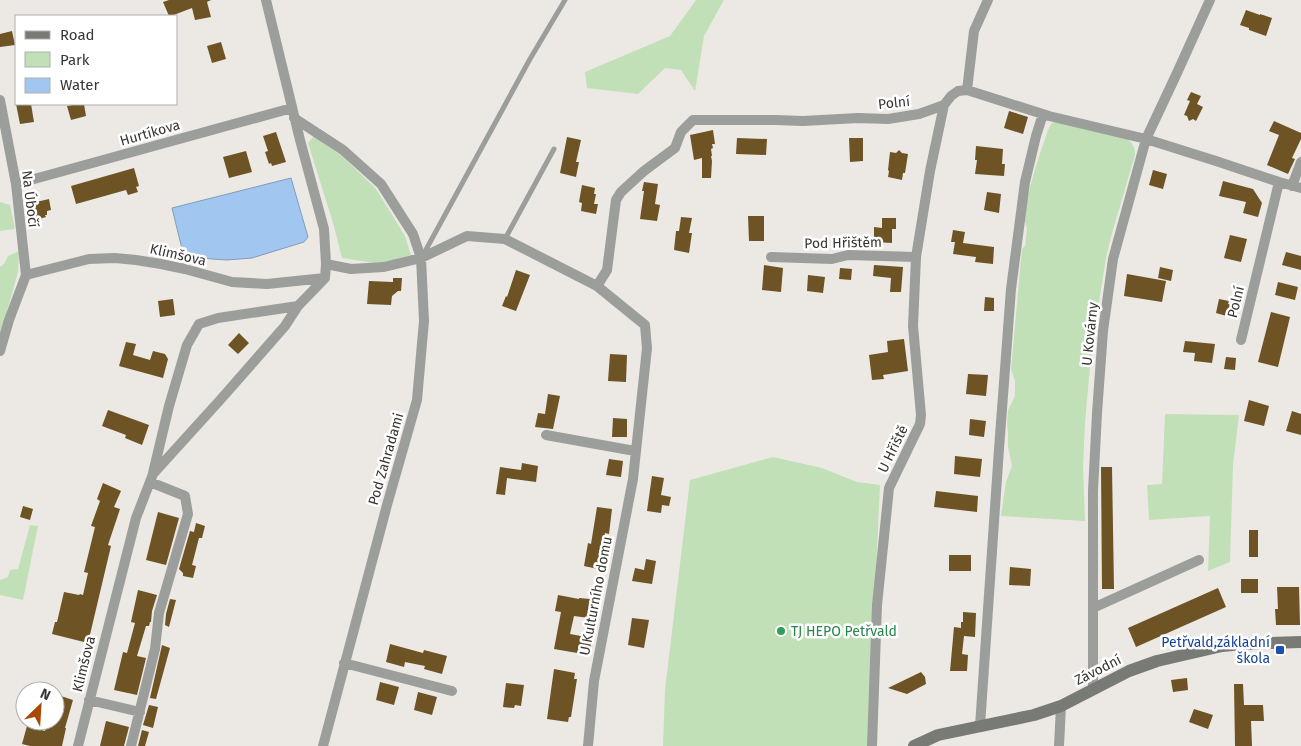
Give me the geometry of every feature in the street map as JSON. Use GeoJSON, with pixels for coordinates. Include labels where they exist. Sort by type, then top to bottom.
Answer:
{"type":"FeatureCollection","features":[{"type":"Feature","properties":{"kind":"street"},"geometry":{"type":"LineString","coordinates":[[266,0],[293,113],[324,229],[325,278]]}},
{"type":"Feature","properties":{"kind":"street"},"geometry":{"type":"LineString","coordinates":[[988,0],[974,32],[967,90],[1043,114],[1146,139],[1297,187],[1301,162]]}},
{"type":"Feature","properties":{"kind":"street","name":"U Kovárny"},"geometry":{"type":"LineString","coordinates":[[1093,689],[1093,491],[1103,331],[1112,259],[1146,139],[1210,0]]}},
{"type":"Feature","properties":{"kind":"street","name":"Polní"},"geometry":{"type":"LineString","coordinates":[[596,286],[607,270],[616,200],[621,192],[644,171],[675,148],[681,132],[694,120],[803,121],[858,118],[888,119],[919,114],[944,105],[958,91],[967,90]]}},
{"type":"Feature","properties":{"kind":"street","name":"Na Úbočí"},"geometry":{"type":"LineString","coordinates":[[0,100],[3,137],[16,184],[26,275],[9,320],[0,351]]}},
{"type":"Feature","properties":{"kind":"street","name":"U Hřiště"},"geometry":{"type":"LineString","coordinates":[[872,746],[878,605],[890,488],[920,424],[912,326],[916,257],[930,171],[944,105]]}},
{"type":"Feature","properties":{"kind":"street","name":"Hurtíkova"},"geometry":{"type":"LineString","coordinates":[[16,184],[293,113]]}},
{"type":"Feature","properties":{"kind":"street","name":"Pod Zahradami"},"geometry":{"type":"LineString","coordinates":[[293,113],[343,150],[381,184],[413,234],[421,258],[424,321],[417,400],[386,506],[323,746]]}},
{"type":"Feature","properties":{"kind":"street"},"geometry":{"type":"LineString","coordinates":[[980,726],[1011,289],[1025,182],[1043,114]]}},
{"type":"Feature","properties":{"kind":"street","name":"Polní"},"geometry":{"type":"LineString","coordinates":[[1240,340],[1279,182]]}},
{"type":"Feature","properties":{"kind":"street","name":"U Kulturního domu"},"geometry":{"type":"LineString","coordinates":[[326,264],[351,269],[384,268],[421,258],[467,236],[505,239],[596,286],[646,324],[647,348],[633,479],[594,681],[588,746]]}},
{"type":"Feature","properties":{"kind":"street","name":"Pod Hřištěm"},"geometry":{"type":"LineString","coordinates":[[771,257],[832,259],[848,254],[916,257]]}},
{"type":"Feature","properties":{"kind":"street","name":"Klimšova"},"geometry":{"type":"LineString","coordinates":[[26,275],[89,259],[115,258],[161,264],[232,282],[267,284],[325,278]]}},
{"type":"Feature","properties":{"kind":"street","name":"Klimšova"},"geometry":{"type":"LineString","coordinates":[[152,478],[285,326],[298,306],[325,278]]}},
{"type":"Feature","properties":{"kind":"street","name":"Klimšova"},"geometry":{"type":"LineString","coordinates":[[78,746],[136,518],[152,478],[169,406],[187,345],[199,324],[218,318],[298,306]]}},
{"type":"Feature","properties":{"kind":"street"},"geometry":{"type":"LineString","coordinates":[[546,435],[635,451]]}},
{"type":"Feature","properties":{"kind":"street"},"geometry":{"type":"LineString","coordinates":[[131,746],[155,649],[159,613],[188,514],[185,496],[152,478]]}},
{"type":"Feature","properties":{"kind":"street"},"geometry":{"type":"LineString","coordinates":[[1093,608],[1199,560]]}},
{"type":"Feature","properties":{"kind":"street","name":"Závodní"},"geometry":{"type":"LineString","coordinates":[[914,746],[938,735],[1034,715],[1061,706],[1144,665],[1232,645],[1301,642]]}},
{"type":"Feature","properties":{"kind":"street"},"geometry":{"type":"LineString","coordinates":[[344,664],[452,691]]}},
{"type":"Feature","properties":{"kind":"street"},"geometry":{"type":"LineString","coordinates":[[89,700],[140,712]]}},
{"type":"Feature","properties":{"kind":"street"},"geometry":{"type":"LineString","coordinates":[[1059,746],[1061,706]]}},
{"type":"Feature","properties":{"kind":"lane"},"geometry":{"type":"LineString","coordinates":[[421,258],[525,67],[565,0]]}},
{"type":"Feature","properties":{"kind":"lane"},"geometry":{"type":"LineString","coordinates":[[505,239],[554,149]]}},
{"type":"Feature","properties":{"kind":"green space"},"geometry":{"type":"Polygon","coordinates":[[[696,0],[724,0],[704,36],[695,91],[681,70],[665,68],[638,94],[587,88],[585,72],[670,36],[696,0]]]}},
{"type":"Feature","properties":{"kind":"green space"},"geometry":{"type":"Polygon","coordinates":[[[1060,121],[1126,138],[1133,145],[1135,152],[1106,258],[1090,367],[1083,467],[1085,521],[1001,516],[1006,482],[1012,466],[1008,447],[1007,423],[1008,410],[1015,396],[1015,381],[1011,369],[1022,249],[1025,246],[1027,228],[1025,221],[1026,209],[1036,165],[1048,130],[1052,123],[1060,121]]]}},
{"type":"Feature","properties":{"kind":"green space"},"geometry":{"type":"Polygon","coordinates":[[[314,136],[343,157],[376,189],[405,236],[411,255],[381,264],[342,258],[308,143],[314,136]]]}},
{"type":"Feature","properties":{"kind":"green space"},"geometry":{"type":"Polygon","coordinates":[[[0,202],[10,205],[15,229],[0,231],[0,202]]]}},
{"type":"Feature","properties":{"kind":"green space"},"geometry":{"type":"Polygon","coordinates":[[[19,251],[18,272],[0,336],[0,267],[8,256],[19,251]]]}},
{"type":"Feature","properties":{"kind":"green space"},"geometry":{"type":"Polygon","coordinates":[[[1165,414],[1239,415],[1233,465],[1230,562],[1208,571],[1210,516],[1149,520],[1147,485],[1162,484],[1165,414]]]}},
{"type":"Feature","properties":{"kind":"green space"},"geometry":{"type":"Polygon","coordinates":[[[773,457],[822,468],[857,482],[880,485],[868,746],[663,746],[665,690],[690,480],[773,457]]]}},
{"type":"Feature","properties":{"kind":"green space"},"geometry":{"type":"Polygon","coordinates":[[[30,525],[38,526],[23,600],[0,595],[0,580],[8,577],[10,570],[18,569],[30,525]]]}},
{"type":"Feature","properties":{"kind":"water"},"geometry":{"type":"Polygon","coordinates":[[[291,178],[308,237],[304,242],[252,258],[227,260],[184,257],[172,208],[291,178]]]}},
{"type":"Feature","properties":{"kind":"building"},"geometry":{"type":"Polygon","coordinates":[[[169,0],[211,0],[207,2],[211,17],[195,20],[192,8],[169,15],[163,2],[169,0]]]}},
{"type":"Feature","properties":{"kind":"building"},"geometry":{"type":"Polygon","coordinates":[[[1246,10],[1272,18],[1266,36],[1240,25],[1246,10]]]}},
{"type":"Feature","properties":{"kind":"building"},"geometry":{"type":"Polygon","coordinates":[[[12,31],[15,45],[0,47],[0,34],[12,31]]]}},
{"type":"Feature","properties":{"kind":"building"},"geometry":{"type":"Polygon","coordinates":[[[221,42],[226,59],[212,63],[207,46],[221,42]]]}},
{"type":"Feature","properties":{"kind":"building"},"geometry":{"type":"Polygon","coordinates":[[[1191,92],[1201,96],[1197,104],[1203,107],[1196,121],[1193,119],[1189,121],[1187,116],[1184,115],[1190,101],[1187,100],[1191,92]]]}},
{"type":"Feature","properties":{"kind":"building"},"geometry":{"type":"Polygon","coordinates":[[[16,105],[31,105],[34,122],[20,124],[16,105]]]}},
{"type":"Feature","properties":{"kind":"building"},"geometry":{"type":"Polygon","coordinates":[[[84,105],[86,116],[71,120],[67,106],[84,105]]]}},
{"type":"Feature","properties":{"kind":"building"},"geometry":{"type":"Polygon","coordinates":[[[1009,111],[1028,117],[1023,134],[1004,128],[1009,111]]]}},
{"type":"Feature","properties":{"kind":"building"},"geometry":{"type":"Polygon","coordinates":[[[1274,121],[1301,133],[1301,139],[1292,158],[1295,159],[1288,174],[1267,165],[1279,135],[1269,131],[1274,121]]]}},
{"type":"Feature","properties":{"kind":"building"},"geometry":{"type":"Polygon","coordinates":[[[713,130],[715,144],[712,144],[713,148],[711,149],[711,178],[702,178],[702,158],[694,160],[690,135],[713,130]]]}},
{"type":"Feature","properties":{"kind":"building"},"geometry":{"type":"Polygon","coordinates":[[[276,132],[286,162],[272,166],[271,163],[269,164],[265,152],[268,151],[263,136],[276,132]]]}},
{"type":"Feature","properties":{"kind":"building"},"geometry":{"type":"Polygon","coordinates":[[[567,137],[581,140],[576,162],[579,162],[576,177],[560,173],[567,137]]]}},
{"type":"Feature","properties":{"kind":"building"},"geometry":{"type":"Polygon","coordinates":[[[737,138],[767,139],[766,155],[736,154],[737,138]]]}},
{"type":"Feature","properties":{"kind":"building"},"geometry":{"type":"Polygon","coordinates":[[[849,138],[863,138],[863,161],[850,162],[849,138]]]}},
{"type":"Feature","properties":{"kind":"building"},"geometry":{"type":"Polygon","coordinates":[[[976,146],[1003,149],[1002,164],[1005,164],[1004,176],[975,174],[976,146]]]}},
{"type":"Feature","properties":{"kind":"building"},"geometry":{"type":"Polygon","coordinates":[[[899,150],[902,153],[908,154],[902,180],[888,177],[890,152],[896,153],[899,150]]]}},
{"type":"Feature","properties":{"kind":"building"},"geometry":{"type":"Polygon","coordinates":[[[246,151],[252,172],[229,178],[223,157],[246,151]]]}},
{"type":"Feature","properties":{"kind":"building"},"geometry":{"type":"Polygon","coordinates":[[[134,168],[139,186],[136,187],[138,192],[128,195],[126,190],[76,204],[71,186],[134,168]]]}},
{"type":"Feature","properties":{"kind":"building"},"geometry":{"type":"Polygon","coordinates":[[[1153,170],[1167,174],[1163,189],[1149,185],[1153,170]]]}},
{"type":"Feature","properties":{"kind":"building"},"geometry":{"type":"Polygon","coordinates":[[[1223,181],[1253,189],[1262,203],[1258,217],[1243,213],[1246,202],[1219,196],[1223,181]]]}},
{"type":"Feature","properties":{"kind":"building"},"geometry":{"type":"Polygon","coordinates":[[[644,182],[658,184],[655,204],[660,205],[657,221],[640,219],[644,182]]]}},
{"type":"Feature","properties":{"kind":"building"},"geometry":{"type":"Polygon","coordinates":[[[582,185],[595,188],[594,204],[598,204],[596,214],[581,211],[582,203],[579,202],[582,185]]]}},
{"type":"Feature","properties":{"kind":"building"},"geometry":{"type":"Polygon","coordinates":[[[987,192],[1001,194],[999,213],[984,210],[987,192]]]}},
{"type":"Feature","properties":{"kind":"building"},"geometry":{"type":"Polygon","coordinates":[[[49,199],[51,210],[47,211],[46,217],[36,220],[32,203],[49,199]]]}},
{"type":"Feature","properties":{"kind":"building"},"geometry":{"type":"Polygon","coordinates":[[[748,216],[764,216],[764,241],[749,241],[748,216]]]}},
{"type":"Feature","properties":{"kind":"building"},"geometry":{"type":"Polygon","coordinates":[[[681,217],[692,218],[689,233],[692,233],[689,253],[674,250],[676,231],[679,231],[681,217]]]}},
{"type":"Feature","properties":{"kind":"building"},"geometry":{"type":"Polygon","coordinates":[[[882,218],[896,218],[896,229],[892,229],[892,243],[874,242],[874,227],[882,228],[882,218]]]}},
{"type":"Feature","properties":{"kind":"building"},"geometry":{"type":"Polygon","coordinates":[[[953,230],[965,232],[963,243],[994,247],[993,264],[975,262],[976,257],[953,254],[955,242],[951,242],[953,230]]]}},
{"type":"Feature","properties":{"kind":"building"},"geometry":{"type":"Polygon","coordinates":[[[1230,235],[1247,239],[1241,262],[1224,258],[1230,235]]]}},
{"type":"Feature","properties":{"kind":"building"},"geometry":{"type":"Polygon","coordinates":[[[1286,252],[1301,256],[1301,270],[1282,265],[1286,252]]]}},
{"type":"Feature","properties":{"kind":"building"},"geometry":{"type":"Polygon","coordinates":[[[764,265],[783,268],[781,292],[762,290],[764,265]]]}},
{"type":"Feature","properties":{"kind":"building"},"geometry":{"type":"Polygon","coordinates":[[[874,265],[903,267],[901,292],[890,292],[891,278],[873,276],[874,265]]]}},
{"type":"Feature","properties":{"kind":"building"},"geometry":{"type":"Polygon","coordinates":[[[1160,267],[1173,270],[1171,281],[1158,278],[1160,267]]]}},
{"type":"Feature","properties":{"kind":"building"},"geometry":{"type":"Polygon","coordinates":[[[840,268],[852,269],[851,280],[839,279],[840,268]]]}},
{"type":"Feature","properties":{"kind":"building"},"geometry":{"type":"Polygon","coordinates":[[[516,270],[530,275],[516,311],[502,306],[516,270]]]}},
{"type":"Feature","properties":{"kind":"building"},"geometry":{"type":"Polygon","coordinates":[[[1127,274],[1166,281],[1162,302],[1124,296],[1127,274]]]}},
{"type":"Feature","properties":{"kind":"building"},"geometry":{"type":"Polygon","coordinates":[[[808,275],[825,277],[823,293],[807,291],[808,275]]]}},
{"type":"Feature","properties":{"kind":"building"},"geometry":{"type":"Polygon","coordinates":[[[393,278],[402,278],[401,291],[392,296],[391,305],[367,304],[369,281],[393,282],[393,278]]]}},
{"type":"Feature","properties":{"kind":"building"},"geometry":{"type":"Polygon","coordinates":[[[1278,282],[1298,287],[1295,300],[1275,295],[1278,282]]]}},
{"type":"Feature","properties":{"kind":"building"},"geometry":{"type":"Polygon","coordinates":[[[985,297],[994,298],[994,311],[984,311],[985,297]]]}},
{"type":"Feature","properties":{"kind":"building"},"geometry":{"type":"Polygon","coordinates":[[[173,299],[175,315],[160,317],[158,301],[173,299]]]}},
{"type":"Feature","properties":{"kind":"building"},"geometry":{"type":"Polygon","coordinates":[[[1219,299],[1229,301],[1228,304],[1232,305],[1230,317],[1216,313],[1219,299]]]}},
{"type":"Feature","properties":{"kind":"building"},"geometry":{"type":"Polygon","coordinates":[[[1271,312],[1290,317],[1278,367],[1258,362],[1271,312]]]}},
{"type":"Feature","properties":{"kind":"building"},"geometry":{"type":"Polygon","coordinates":[[[239,333],[249,343],[238,354],[228,345],[239,333]]]}},
{"type":"Feature","properties":{"kind":"building"},"geometry":{"type":"Polygon","coordinates":[[[904,339],[908,371],[883,375],[884,379],[872,380],[869,355],[888,352],[887,341],[904,339]]]}},
{"type":"Feature","properties":{"kind":"building"},"geometry":{"type":"Polygon","coordinates":[[[1185,341],[1215,344],[1212,363],[1194,361],[1195,353],[1183,352],[1185,341]]]}},
{"type":"Feature","properties":{"kind":"building"},"geometry":{"type":"Polygon","coordinates":[[[126,342],[136,344],[133,355],[150,360],[153,351],[165,354],[168,359],[163,378],[119,366],[126,342]]]}},
{"type":"Feature","properties":{"kind":"building"},"geometry":{"type":"Polygon","coordinates":[[[610,354],[627,355],[626,382],[608,381],[610,354]]]}},
{"type":"Feature","properties":{"kind":"building"},"geometry":{"type":"Polygon","coordinates":[[[1226,357],[1236,358],[1235,370],[1224,369],[1226,357]]]}},
{"type":"Feature","properties":{"kind":"building"},"geometry":{"type":"Polygon","coordinates":[[[968,374],[988,375],[986,396],[966,394],[968,374]]]}},
{"type":"Feature","properties":{"kind":"building"},"geometry":{"type":"Polygon","coordinates":[[[548,394],[560,396],[553,429],[535,427],[538,413],[545,414],[548,394]]]}},
{"type":"Feature","properties":{"kind":"building"},"geometry":{"type":"Polygon","coordinates":[[[1249,400],[1269,406],[1264,426],[1244,421],[1249,400]]]}},
{"type":"Feature","properties":{"kind":"building"},"geometry":{"type":"Polygon","coordinates":[[[108,410],[149,425],[142,445],[125,438],[126,435],[102,426],[108,410]]]}},
{"type":"Feature","properties":{"kind":"building"},"geometry":{"type":"Polygon","coordinates":[[[1292,411],[1301,414],[1301,435],[1286,431],[1292,411]]]}},
{"type":"Feature","properties":{"kind":"building"},"geometry":{"type":"Polygon","coordinates":[[[613,418],[627,419],[627,437],[612,437],[613,418]]]}},
{"type":"Feature","properties":{"kind":"building"},"geometry":{"type":"Polygon","coordinates":[[[970,419],[986,421],[984,437],[969,435],[970,419]]]}},
{"type":"Feature","properties":{"kind":"building"},"geometry":{"type":"Polygon","coordinates":[[[955,456],[982,459],[980,477],[954,474],[955,456]]]}},
{"type":"Feature","properties":{"kind":"building"},"geometry":{"type":"Polygon","coordinates":[[[609,459],[623,461],[621,477],[606,475],[609,459]]]}},
{"type":"Feature","properties":{"kind":"building"},"geometry":{"type":"Polygon","coordinates":[[[522,463],[538,466],[536,482],[507,478],[505,495],[496,494],[500,467],[521,470],[522,463]]]}},
{"type":"Feature","properties":{"kind":"building"},"geometry":{"type":"Polygon","coordinates":[[[1101,467],[1112,467],[1114,589],[1102,589],[1101,467]]]}},
{"type":"Feature","properties":{"kind":"building"},"geometry":{"type":"Polygon","coordinates":[[[652,476],[664,478],[661,495],[671,497],[669,506],[662,505],[661,513],[647,511],[652,476]]]}},
{"type":"Feature","properties":{"kind":"building"},"geometry":{"type":"Polygon","coordinates":[[[103,483],[121,491],[114,507],[120,509],[108,545],[111,546],[88,643],[52,634],[55,622],[57,622],[64,592],[83,595],[88,573],[84,572],[95,527],[91,526],[100,501],[97,499],[103,483]]]}},
{"type":"Feature","properties":{"kind":"building"},"geometry":{"type":"Polygon","coordinates":[[[936,491],[978,496],[977,512],[934,507],[936,491]]]}},
{"type":"Feature","properties":{"kind":"building"},"geometry":{"type":"Polygon","coordinates":[[[23,506],[33,509],[30,520],[20,517],[23,506]]]}},
{"type":"Feature","properties":{"kind":"building"},"geometry":{"type":"Polygon","coordinates":[[[597,507],[612,509],[609,534],[605,533],[598,569],[584,566],[588,543],[591,544],[597,507]]]}},
{"type":"Feature","properties":{"kind":"building"},"geometry":{"type":"Polygon","coordinates":[[[158,512],[179,518],[166,565],[146,560],[158,512]]]}},
{"type":"Feature","properties":{"kind":"building"},"geometry":{"type":"Polygon","coordinates":[[[196,523],[205,526],[202,538],[199,538],[192,565],[196,566],[193,578],[183,576],[179,569],[190,531],[194,532],[196,523]]]}},
{"type":"Feature","properties":{"kind":"building"},"geometry":{"type":"Polygon","coordinates":[[[1249,530],[1258,530],[1258,557],[1249,557],[1249,530]]]}},
{"type":"Feature","properties":{"kind":"building"},"geometry":{"type":"Polygon","coordinates":[[[949,555],[971,555],[971,571],[949,571],[949,555]]]}},
{"type":"Feature","properties":{"kind":"building"},"geometry":{"type":"Polygon","coordinates":[[[646,559],[656,561],[652,584],[632,581],[635,568],[644,570],[646,559]]]}},
{"type":"Feature","properties":{"kind":"building"},"geometry":{"type":"Polygon","coordinates":[[[1010,567],[1031,569],[1030,586],[1009,585],[1010,567]]]}},
{"type":"Feature","properties":{"kind":"building"},"geometry":{"type":"Polygon","coordinates":[[[1241,579],[1258,579],[1258,593],[1241,593],[1241,579]]]}},
{"type":"Feature","properties":{"kind":"building"},"geometry":{"type":"Polygon","coordinates":[[[1277,587],[1299,587],[1300,625],[1276,625],[1275,609],[1278,609],[1277,587]]]}},
{"type":"Feature","properties":{"kind":"building"},"geometry":{"type":"Polygon","coordinates":[[[1218,588],[1226,607],[1136,647],[1128,628],[1218,588]]]}},
{"type":"Feature","properties":{"kind":"building"},"geometry":{"type":"Polygon","coordinates":[[[138,590],[157,595],[151,622],[149,626],[146,626],[137,656],[146,658],[137,695],[114,690],[123,652],[127,653],[135,623],[131,622],[138,590]]]}},
{"type":"Feature","properties":{"kind":"building"},"geometry":{"type":"Polygon","coordinates":[[[558,595],[590,599],[589,602],[592,602],[589,618],[574,616],[570,634],[592,638],[589,655],[554,649],[561,612],[555,611],[558,595]]]}},
{"type":"Feature","properties":{"kind":"building"},"geometry":{"type":"Polygon","coordinates":[[[170,599],[176,600],[169,627],[165,625],[170,599]]]}},
{"type":"Feature","properties":{"kind":"building"},"geometry":{"type":"Polygon","coordinates":[[[963,612],[976,613],[975,637],[964,636],[962,654],[968,655],[967,671],[950,671],[954,627],[961,628],[963,612]]]}},
{"type":"Feature","properties":{"kind":"building"},"geometry":{"type":"Polygon","coordinates":[[[632,618],[649,620],[644,648],[628,645],[632,618]]]}},
{"type":"Feature","properties":{"kind":"building"},"geometry":{"type":"Polygon","coordinates":[[[390,644],[423,653],[424,650],[447,656],[442,674],[424,669],[425,666],[405,662],[404,667],[386,662],[390,644]]]}},
{"type":"Feature","properties":{"kind":"building"},"geometry":{"type":"Polygon","coordinates":[[[162,645],[170,648],[156,699],[150,698],[162,645]]]}},
{"type":"Feature","properties":{"kind":"building"},"geometry":{"type":"Polygon","coordinates":[[[554,669],[575,673],[574,679],[577,679],[571,717],[569,717],[568,722],[547,719],[554,669]]]}},
{"type":"Feature","properties":{"kind":"building"},"geometry":{"type":"Polygon","coordinates":[[[921,672],[925,677],[926,684],[907,694],[888,688],[921,672]]]}},
{"type":"Feature","properties":{"kind":"building"},"geometry":{"type":"Polygon","coordinates":[[[1187,678],[1188,690],[1173,692],[1171,680],[1187,678]]]}},
{"type":"Feature","properties":{"kind":"building"},"geometry":{"type":"Polygon","coordinates":[[[380,682],[399,687],[394,705],[376,700],[380,682]]]}},
{"type":"Feature","properties":{"kind":"building"},"geometry":{"type":"Polygon","coordinates":[[[506,683],[524,685],[521,706],[515,705],[514,708],[503,707],[506,683]]]}},
{"type":"Feature","properties":{"kind":"building"},"geometry":{"type":"Polygon","coordinates":[[[1234,684],[1243,684],[1244,705],[1263,705],[1264,721],[1251,721],[1252,746],[1235,746],[1234,684]]]}},
{"type":"Feature","properties":{"kind":"building"},"geometry":{"type":"Polygon","coordinates":[[[418,692],[437,697],[432,715],[414,710],[418,692]]]}},
{"type":"Feature","properties":{"kind":"building"},"geometry":{"type":"Polygon","coordinates":[[[65,697],[73,700],[65,728],[65,697]]]}},
{"type":"Feature","properties":{"kind":"building"},"geometry":{"type":"Polygon","coordinates":[[[149,705],[158,707],[153,728],[143,725],[149,705]]]}},
{"type":"Feature","properties":{"kind":"building"},"geometry":{"type":"Polygon","coordinates":[[[1194,709],[1213,715],[1208,729],[1189,722],[1194,709]]]}},
{"type":"Feature","properties":{"kind":"building"},"geometry":{"type":"Polygon","coordinates":[[[106,721],[129,727],[124,746],[100,746],[106,721]]]}},
{"type":"Feature","properties":{"kind":"building"},"geometry":{"type":"Polygon","coordinates":[[[66,728],[62,746],[30,746],[22,744],[26,731],[65,731],[66,728]]]}},
{"type":"Feature","properties":{"kind":"building"},"geometry":{"type":"Polygon","coordinates":[[[142,730],[149,732],[145,746],[138,746],[142,730]]]}},
{"type":"Feature","properties":{"kind":"place","name":"TJ HEPO Petřvald"},"geometry":{"type":"Point","coordinates":[781,631]}},
{"type":"Feature","properties":{"kind":"place","name":"Petřvald,základní škola"},"geometry":{"type":"Point","coordinates":[1280,650]}}]}
